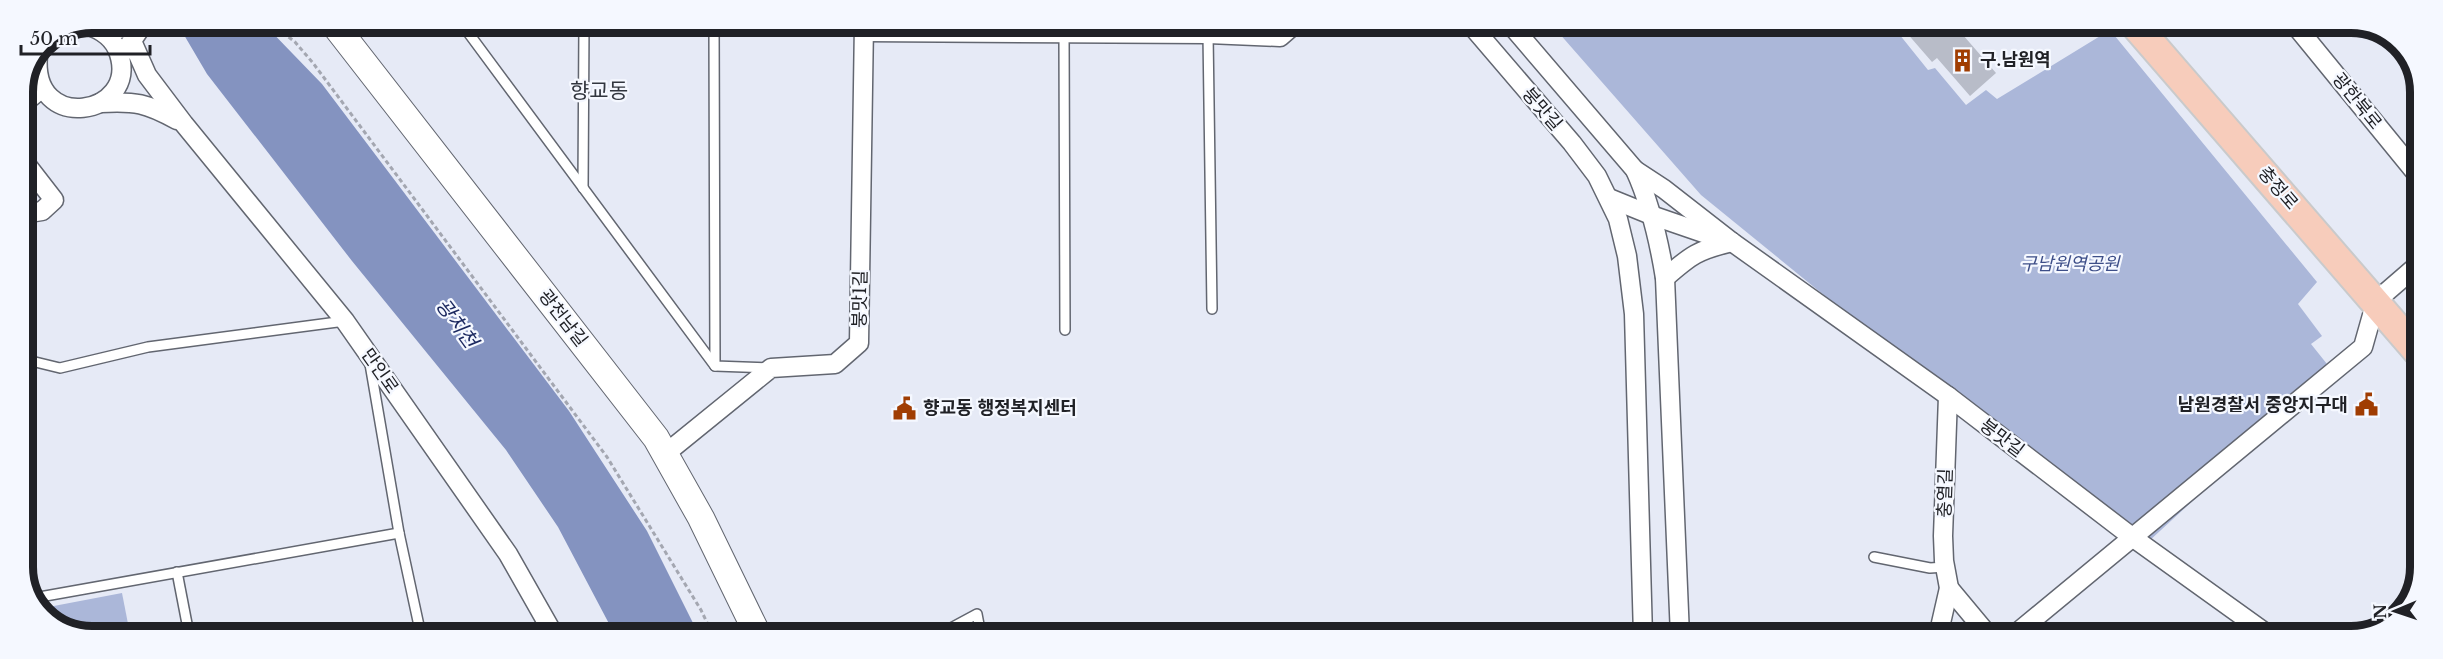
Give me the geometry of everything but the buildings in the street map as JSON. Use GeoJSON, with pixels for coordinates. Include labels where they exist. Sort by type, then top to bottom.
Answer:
{"type":"FeatureCollection","features":[{"type":"Feature","properties":{"kind":"main road","name":"충정로"},"geometry":{"type":"LineString","coordinates":[[2142,33],[2410,342]]}},
{"type":"Feature","properties":{"kind":"street"},"geometry":{"type":"LineString","coordinates":[[104,33],[113,42],[121,60],[147,75]]}},
{"type":"Feature","properties":{"kind":"street"},"geometry":{"type":"LineString","coordinates":[[100,103],[114,92],[120,78],[121,60],[137,33]]}},
{"type":"Feature","properties":{"kind":"street","name":"광천남길"},"geometry":{"type":"LineString","coordinates":[[341,33],[656,438],[701,518],[754,626]]}},
{"type":"Feature","properties":{"kind":"street","name":"붕맛1길"},"geometry":{"type":"LineString","coordinates":[[771,368],[836,364],[859,344],[864,33]]}},
{"type":"Feature","properties":{"kind":"street"},"geometry":{"type":"LineString","coordinates":[[1035,33],[1208,34],[1280,37],[1285,33]]}},
{"type":"Feature","properties":{"kind":"street","name":"붕맛길"},"geometry":{"type":"LineString","coordinates":[[1478,33],[1572,143],[1597,176],[1618,219],[1627,256],[1634,314],[1643,626]]}},
{"type":"Feature","properties":{"kind":"street","name":"붕맛길"},"geometry":{"type":"LineString","coordinates":[[1518,33],[1635,170],[1948,396],[2132,537],[2256,626]]}},
{"type":"Feature","properties":{"kind":"street","name":"광한북로"},"geometry":{"type":"LineString","coordinates":[[2302,33],[2410,166]]}},
{"type":"Feature","properties":{"kind":"street"},"geometry":{"type":"LineString","coordinates":[[132,41],[147,75]]}},
{"type":"Feature","properties":{"kind":"street","name":"만인로"},"geometry":{"type":"LineString","coordinates":[[147,75],[184,124],[345,321],[508,554],[549,626]]}},
{"type":"Feature","properties":{"kind":"street"},"geometry":{"type":"LineString","coordinates":[[35,83],[55,102],[67,108],[79,110],[100,103],[130,101],[157,109],[184,124]]}},
{"type":"Feature","properties":{"kind":"street","name":"붕맛길"},"geometry":{"type":"LineString","coordinates":[[1635,170],[1644,190],[1659,239],[1665,279],[1680,626]]}},
{"type":"Feature","properties":{"kind":"street"},"geometry":{"type":"LineString","coordinates":[[33,174],[54,200],[42,211],[33,212]]}},
{"type":"Feature","properties":{"kind":"street","name":"붕맛길"},"geometry":{"type":"LineString","coordinates":[[1609,198],[1732,242]]}},
{"type":"Feature","properties":{"kind":"street"},"geometry":{"type":"LineString","coordinates":[[1665,279],[1684,261],[1702,249],[1732,242]]}},
{"type":"Feature","properties":{"kind":"street"},"geometry":{"type":"LineString","coordinates":[[2025,626],[2363,347],[2376,301],[2410,272]]}},
{"type":"Feature","properties":{"kind":"street"},"geometry":{"type":"LineString","coordinates":[[665,453],[771,368]]}},
{"type":"Feature","properties":{"kind":"street","name":"충열길"},"geometry":{"type":"LineString","coordinates":[[1948,396],[1943,536],[1949,588]]}},
{"type":"Feature","properties":{"kind":"street"},"geometry":{"type":"LineString","coordinates":[[1941,626],[1949,588]]}},
{"type":"Feature","properties":{"kind":"street"},"geometry":{"type":"LineString","coordinates":[[1949,588],[1981,626]]}},
{"type":"Feature","properties":{"kind":"lane"},"geometry":{"type":"LineString","coordinates":[[468,33],[715,366]]}},
{"type":"Feature","properties":{"kind":"lane"},"geometry":{"type":"LineString","coordinates":[[583,188],[584,33]]}},
{"type":"Feature","properties":{"kind":"lane"},"geometry":{"type":"LineString","coordinates":[[714,33],[715,366]]}},
{"type":"Feature","properties":{"kind":"lane"},"geometry":{"type":"LineString","coordinates":[[1064,34],[1065,330]]}},
{"type":"Feature","properties":{"kind":"lane"},"geometry":{"type":"LineString","coordinates":[[1208,34],[1212,309]]}},
{"type":"Feature","properties":{"kind":"lane"},"geometry":{"type":"LineString","coordinates":[[33,361],[60,368],[148,347],[345,321]]}},
{"type":"Feature","properties":{"kind":"lane"},"geometry":{"type":"LineString","coordinates":[[368,353],[399,533],[420,626]]}},
{"type":"Feature","properties":{"kind":"lane"},"geometry":{"type":"LineString","coordinates":[[715,366],[771,368]]}},
{"type":"Feature","properties":{"kind":"lane"},"geometry":{"type":"LineString","coordinates":[[41,597],[399,533]]}},
{"type":"Feature","properties":{"kind":"lane"},"geometry":{"type":"LineString","coordinates":[[1874,556],[1930,568],[1945,567]]}},
{"type":"Feature","properties":{"kind":"lane"},"geometry":{"type":"LineString","coordinates":[[177,572],[187,626]]}},
{"type":"Feature","properties":{"kind":"lane"},"geometry":{"type":"LineString","coordinates":[[955,626],[977,614],[979,626]]}},
{"type":"Feature","properties":{"kind":"path"},"geometry":{"type":"LineString","coordinates":[[284,33],[295,42],[313,63],[607,457],[709,626]]}},
{"type":"Feature","properties":{"kind":"green space","name":"구남원역공원"},"geometry":{"type":"Polygon","coordinates":[[[1559,33],[1898,33],[1928,70],[1935,68],[1966,105],[1986,90],[1997,99],[2105,33],[2112,33],[2317,282],[2298,304],[2322,336],[2311,344],[2327,364],[2306,383],[2312,391],[2148,542],[1948,396],[1701,195],[1559,33]]]}},
{"type":"Feature","properties":{"kind":"green space"},"geometry":{"type":"Polygon","coordinates":[[[122,593],[128,626],[77,624],[59,616],[48,607],[122,593]]]}},
{"type":"Feature","properties":{"kind":"water","name":"광치천"},"geometry":{"type":"Polygon","coordinates":[[[183,33],[273,33],[322,84],[569,411],[647,531],[694,626],[610,626],[558,527],[506,450],[352,261],[207,74],[183,33]]]}},
{"type":"Feature","properties":{"kind":"place","name":"구.남원역"},"geometry":{"type":"Point","coordinates":[1962,60]}},
{"type":"Feature","properties":{"kind":"place","name":"남원경찰서 중앙지구대"},"geometry":{"type":"Point","coordinates":[2366,405]}},
{"type":"Feature","properties":{"kind":"place","name":"향교동 행정복지센터"},"geometry":{"type":"Point","coordinates":[905,408]}},
{"type":"Feature","properties":{"kind":"district","name":"향교동"},"geometry":{"type":"Point","coordinates":[599,91]}}]}
